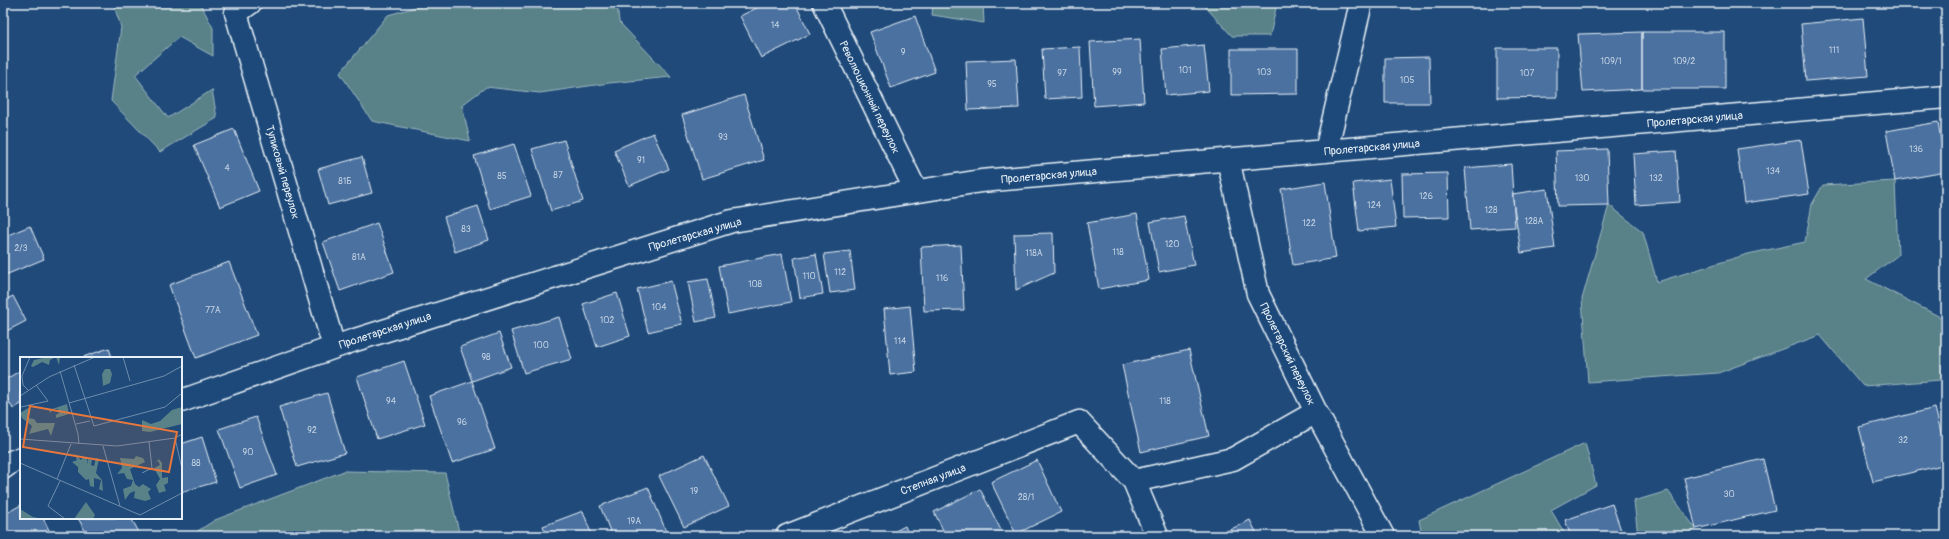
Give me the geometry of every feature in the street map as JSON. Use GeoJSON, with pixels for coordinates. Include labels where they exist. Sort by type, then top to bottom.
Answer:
{"type":"FeatureCollection","features":[{"type":"Feature","properties":{"kind":"street","name":"Тупиковый переулок"},"geometry":{"type":"LineString","coordinates":[[250,3],[236,13],[334,347]]}},
{"type":"Feature","properties":{"kind":"street","name":"Революционный переулок"},"geometry":{"type":"LineString","coordinates":[[824,3],[916,191]]}},
{"type":"Feature","properties":{"kind":"street"},"geometry":{"type":"LineString","coordinates":[[1326,150],[1361,3]]}},
{"type":"Feature","properties":{"kind":"street","name":"Пролетарская улица"},"geometry":{"type":"LineString","coordinates":[[182,401],[334,347],[732,221],[981,181],[1946,97]]}},
{"type":"Feature","properties":{"kind":"street","name":"Пролетарский переулок"},"geometry":{"type":"LineString","coordinates":[[1228,159],[1258,294],[1316,412],[1383,536]]}},
{"type":"Feature","properties":{"kind":"street"},"geometry":{"type":"LineString","coordinates":[[1157,536],[1134,481],[1233,459],[1316,412]]}},
{"type":"Feature","properties":{"kind":"street","name":"Степная улица"},"geometry":{"type":"LineString","coordinates":[[787,536],[1079,422],[1134,481]]}},
{"type":"Feature","properties":{"kind":"green space"},"geometry":{"type":"Polygon","coordinates":[[[113,3],[200,3],[213,28],[213,56],[179,37],[135,75],[168,118],[212,90],[217,118],[160,152],[111,101],[121,27],[113,3]]]}},
{"type":"Feature","properties":{"kind":"green space"},"geometry":{"type":"Polygon","coordinates":[[[430,3],[617,3],[619,22],[671,77],[609,83],[540,93],[486,87],[462,105],[470,141],[372,121],[340,73],[388,15],[430,3]]]}},
{"type":"Feature","properties":{"kind":"green space"},"geometry":{"type":"Polygon","coordinates":[[[933,3],[983,3],[984,23],[932,15],[933,3]]]}},
{"type":"Feature","properties":{"kind":"green space"},"geometry":{"type":"Polygon","coordinates":[[[1202,3],[1277,3],[1270,36],[1232,36],[1202,3]]]}},
{"type":"Feature","properties":{"kind":"green space"},"geometry":{"type":"Polygon","coordinates":[[[1895,181],[1898,255],[1866,279],[1946,320],[1946,394],[1941,380],[1863,386],[1820,335],[1718,373],[1588,382],[1582,299],[1609,205],[1643,232],[1657,282],[1748,254],[1805,242],[1812,204],[1823,185],[1895,181]]]}},
{"type":"Feature","properties":{"kind":"green space"},"geometry":{"type":"Polygon","coordinates":[[[1585,443],[1596,485],[1551,510],[1566,536],[1422,536],[1419,520],[1585,443]]]}},
{"type":"Feature","properties":{"kind":"green space"},"geometry":{"type":"Polygon","coordinates":[[[344,471],[445,473],[460,536],[190,536],[215,520],[344,471]]]}},
{"type":"Feature","properties":{"kind":"green space"},"geometry":{"type":"Polygon","coordinates":[[[1668,491],[1696,529],[1687,536],[1638,536],[1634,501],[1668,491]]]}},
{"type":"Feature","properties":{"kind":"building"},"geometry":{"type":"Polygon","coordinates":[[[767,3],[795,3],[810,34],[761,58],[740,16],[767,3]]]}},
{"type":"Feature","properties":{"kind":"building"},"geometry":{"type":"Polygon","coordinates":[[[915,16],[935,72],[891,88],[870,32],[915,16]]]}},
{"type":"Feature","properties":{"kind":"building"},"geometry":{"type":"Polygon","coordinates":[[[1863,18],[1868,76],[1806,81],[1801,24],[1863,18]]]}},
{"type":"Feature","properties":{"kind":"building"},"geometry":{"type":"Polygon","coordinates":[[[1642,32],[1642,89],[1583,92],[1578,34],[1642,32]]]}},
{"type":"Feature","properties":{"kind":"building"},"geometry":{"type":"Polygon","coordinates":[[[1642,32],[1725,32],[1725,89],[1642,89],[1642,32]]]}},
{"type":"Feature","properties":{"kind":"building"},"geometry":{"type":"Polygon","coordinates":[[[1140,39],[1144,102],[1094,106],[1090,42],[1140,39]]]}},
{"type":"Feature","properties":{"kind":"building"},"geometry":{"type":"Polygon","coordinates":[[[1204,45],[1209,91],[1166,95],[1162,49],[1204,45]]]}},
{"type":"Feature","properties":{"kind":"building"},"geometry":{"type":"Polygon","coordinates":[[[1080,47],[1082,97],[1045,99],[1042,49],[1080,47]]]}},
{"type":"Feature","properties":{"kind":"building"},"geometry":{"type":"Polygon","coordinates":[[[1497,48],[1557,48],[1557,97],[1497,98],[1497,48]]]}},
{"type":"Feature","properties":{"kind":"building"},"geometry":{"type":"Polygon","coordinates":[[[1231,49],[1298,49],[1298,94],[1231,95],[1231,49]]]}},
{"type":"Feature","properties":{"kind":"building"},"geometry":{"type":"Polygon","coordinates":[[[1429,57],[1430,103],[1385,103],[1385,58],[1429,57]]]}},
{"type":"Feature","properties":{"kind":"building"},"geometry":{"type":"Polygon","coordinates":[[[1016,59],[1019,108],[968,110],[966,61],[1016,59]]]}},
{"type":"Feature","properties":{"kind":"building"},"geometry":{"type":"Polygon","coordinates":[[[744,95],[764,160],[702,179],[682,115],[744,95]]]}},
{"type":"Feature","properties":{"kind":"building"},"geometry":{"type":"Polygon","coordinates":[[[1938,122],[1946,172],[1895,181],[1886,131],[1938,122]]]}},
{"type":"Feature","properties":{"kind":"building"},"geometry":{"type":"Polygon","coordinates":[[[234,129],[259,191],[220,207],[194,145],[234,129]]]}},
{"type":"Feature","properties":{"kind":"building"},"geometry":{"type":"Polygon","coordinates":[[[653,133],[669,169],[629,186],[614,150],[653,133]]]}},
{"type":"Feature","properties":{"kind":"building"},"geometry":{"type":"Polygon","coordinates":[[[564,140],[583,201],[551,211],[532,149],[564,140]]]}},
{"type":"Feature","properties":{"kind":"building"},"geometry":{"type":"Polygon","coordinates":[[[1801,140],[1809,194],[1744,203],[1737,149],[1801,140]]]}},
{"type":"Feature","properties":{"kind":"building"},"geometry":{"type":"Polygon","coordinates":[[[514,144],[531,196],[490,209],[474,156],[514,144]]]}},
{"type":"Feature","properties":{"kind":"building"},"geometry":{"type":"Polygon","coordinates":[[[1607,149],[1609,205],[1558,206],[1556,151],[1607,149]]]}},
{"type":"Feature","properties":{"kind":"building"},"geometry":{"type":"Polygon","coordinates":[[[1676,151],[1680,202],[1636,205],[1633,154],[1676,151]]]}},
{"type":"Feature","properties":{"kind":"building"},"geometry":{"type":"Polygon","coordinates":[[[362,157],[372,193],[328,205],[318,169],[362,157]]]}},
{"type":"Feature","properties":{"kind":"building"},"geometry":{"type":"Polygon","coordinates":[[[1511,164],[1515,227],[1470,230],[1465,168],[1511,164]]]}},
{"type":"Feature","properties":{"kind":"building"},"geometry":{"type":"Polygon","coordinates":[[[1448,173],[1449,217],[1403,218],[1402,174],[1448,173]]]}},
{"type":"Feature","properties":{"kind":"building"},"geometry":{"type":"Polygon","coordinates":[[[1390,179],[1396,227],[1359,231],[1353,183],[1390,179]]]}},
{"type":"Feature","properties":{"kind":"building"},"geometry":{"type":"Polygon","coordinates":[[[1325,182],[1336,258],[1293,265],[1281,189],[1325,182]]]}},
{"type":"Feature","properties":{"kind":"building"},"geometry":{"type":"Polygon","coordinates":[[[1547,189],[1555,248],[1521,253],[1512,194],[1547,189]]]}},
{"type":"Feature","properties":{"kind":"building"},"geometry":{"type":"Polygon","coordinates":[[[478,206],[489,240],[455,252],[444,217],[478,206]]]}},
{"type":"Feature","properties":{"kind":"building"},"geometry":{"type":"Polygon","coordinates":[[[1137,214],[1149,280],[1099,289],[1087,223],[1137,214]]]}},
{"type":"Feature","properties":{"kind":"building"},"geometry":{"type":"Polygon","coordinates":[[[1184,216],[1194,265],[1159,272],[1150,222],[1184,216]]]}},
{"type":"Feature","properties":{"kind":"building"},"geometry":{"type":"Polygon","coordinates":[[[377,223],[394,272],[340,291],[323,242],[377,223]]]}},
{"type":"Feature","properties":{"kind":"building"},"geometry":{"type":"Polygon","coordinates":[[[30,226],[44,259],[3,276],[3,237],[30,226]]]}},
{"type":"Feature","properties":{"kind":"building"},"geometry":{"type":"Polygon","coordinates":[[[1053,233],[1054,273],[1016,290],[1014,234],[1053,233]]]}},
{"type":"Feature","properties":{"kind":"building"},"geometry":{"type":"Polygon","coordinates":[[[961,245],[964,310],[924,311],[921,247],[961,245]]]}},
{"type":"Feature","properties":{"kind":"building"},"geometry":{"type":"Polygon","coordinates":[[[850,251],[855,290],[830,293],[824,254],[850,251]]]}},
{"type":"Feature","properties":{"kind":"building"},"geometry":{"type":"Polygon","coordinates":[[[782,254],[791,302],[728,314],[719,266],[782,254]]]}},
{"type":"Feature","properties":{"kind":"building"},"geometry":{"type":"Polygon","coordinates":[[[816,254],[823,294],[800,298],[794,258],[816,254]]]}},
{"type":"Feature","properties":{"kind":"building"},"geometry":{"type":"Polygon","coordinates":[[[229,262],[257,335],[196,358],[169,285],[229,262]]]}},
{"type":"Feature","properties":{"kind":"building"},"geometry":{"type":"Polygon","coordinates":[[[708,279],[716,318],[696,322],[688,282],[708,279]]]}},
{"type":"Feature","properties":{"kind":"building"},"geometry":{"type":"Polygon","coordinates":[[[671,281],[682,324],[648,332],[637,289],[671,281]]]}},
{"type":"Feature","properties":{"kind":"building"},"geometry":{"type":"Polygon","coordinates":[[[617,293],[630,336],[597,347],[583,304],[617,293]]]}},
{"type":"Feature","properties":{"kind":"building"},"geometry":{"type":"Polygon","coordinates":[[[13,296],[26,321],[3,333],[3,301],[13,296]]]}},
{"type":"Feature","properties":{"kind":"building"},"geometry":{"type":"Polygon","coordinates":[[[910,306],[916,372],[890,375],[884,309],[910,306]]]}},
{"type":"Feature","properties":{"kind":"building"},"geometry":{"type":"Polygon","coordinates":[[[559,317],[572,359],[524,373],[511,331],[559,317]]]}},
{"type":"Feature","properties":{"kind":"building"},"geometry":{"type":"Polygon","coordinates":[[[499,333],[511,367],[472,381],[460,347],[499,333]]]}},
{"type":"Feature","properties":{"kind":"building"},"geometry":{"type":"Polygon","coordinates":[[[109,348],[112,357],[83,357],[109,348]]]}},
{"type":"Feature","properties":{"kind":"building"},"geometry":{"type":"Polygon","coordinates":[[[1189,350],[1209,436],[1141,452],[1122,365],[1189,350]]]}},
{"type":"Feature","properties":{"kind":"building"},"geometry":{"type":"Polygon","coordinates":[[[404,361],[425,424],[377,439],[357,377],[404,361]]]}},
{"type":"Feature","properties":{"kind":"building"},"geometry":{"type":"Polygon","coordinates":[[[20,371],[20,405],[13,409],[3,391],[3,381],[20,371]]]}},
{"type":"Feature","properties":{"kind":"building"},"geometry":{"type":"Polygon","coordinates":[[[472,381],[495,449],[452,463],[429,396],[472,381]]]}},
{"type":"Feature","properties":{"kind":"building"},"geometry":{"type":"Polygon","coordinates":[[[327,393],[345,453],[297,467],[279,407],[327,393]]]}},
{"type":"Feature","properties":{"kind":"building"},"geometry":{"type":"Polygon","coordinates":[[[1935,408],[1946,452],[1946,464],[1873,482],[1859,427],[1935,408]]]}},
{"type":"Feature","properties":{"kind":"building"},"geometry":{"type":"Polygon","coordinates":[[[256,417],[277,475],[240,488],[219,429],[256,417]]]}},
{"type":"Feature","properties":{"kind":"building"},"geometry":{"type":"Polygon","coordinates":[[[202,437],[216,482],[182,492],[182,444],[202,437]]]}},
{"type":"Feature","properties":{"kind":"building"},"geometry":{"type":"Polygon","coordinates":[[[704,455],[729,506],[684,527],[659,476],[704,455]]]}},
{"type":"Feature","properties":{"kind":"building"},"geometry":{"type":"Polygon","coordinates":[[[1763,459],[1775,510],[1696,529],[1684,478],[1763,459]]]}},
{"type":"Feature","properties":{"kind":"building"},"geometry":{"type":"Polygon","coordinates":[[[1037,460],[1061,512],[1016,534],[991,482],[1037,460]]]}},
{"type":"Feature","properties":{"kind":"building"},"geometry":{"type":"Polygon","coordinates":[[[648,487],[668,536],[612,536],[600,506],[648,487]]]}},
{"type":"Feature","properties":{"kind":"building"},"geometry":{"type":"Polygon","coordinates":[[[980,489],[1004,536],[946,536],[934,512],[980,489]]]}},
{"type":"Feature","properties":{"kind":"building"},"geometry":{"type":"Polygon","coordinates":[[[1612,504],[1623,536],[1571,536],[1565,520],[1612,504]]]}},
{"type":"Feature","properties":{"kind":"building"},"geometry":{"type":"Polygon","coordinates":[[[20,506],[20,519],[44,519],[52,536],[3,536],[3,515],[20,506]]]}},
{"type":"Feature","properties":{"kind":"building"},"geometry":{"type":"Polygon","coordinates":[[[583,511],[592,536],[547,536],[543,526],[583,511]]]}},
{"type":"Feature","properties":{"kind":"building"},"geometry":{"type":"Polygon","coordinates":[[[79,519],[132,519],[140,534],[136,536],[88,536],[79,519]]]}},
{"type":"Feature","properties":{"kind":"building"},"geometry":{"type":"Polygon","coordinates":[[[1250,520],[1258,536],[1217,536],[1250,520]]]}},
{"type":"Feature","properties":{"kind":"building"},"geometry":{"type":"Polygon","coordinates":[[[905,526],[909,536],[886,536],[905,526]]]}}]}
